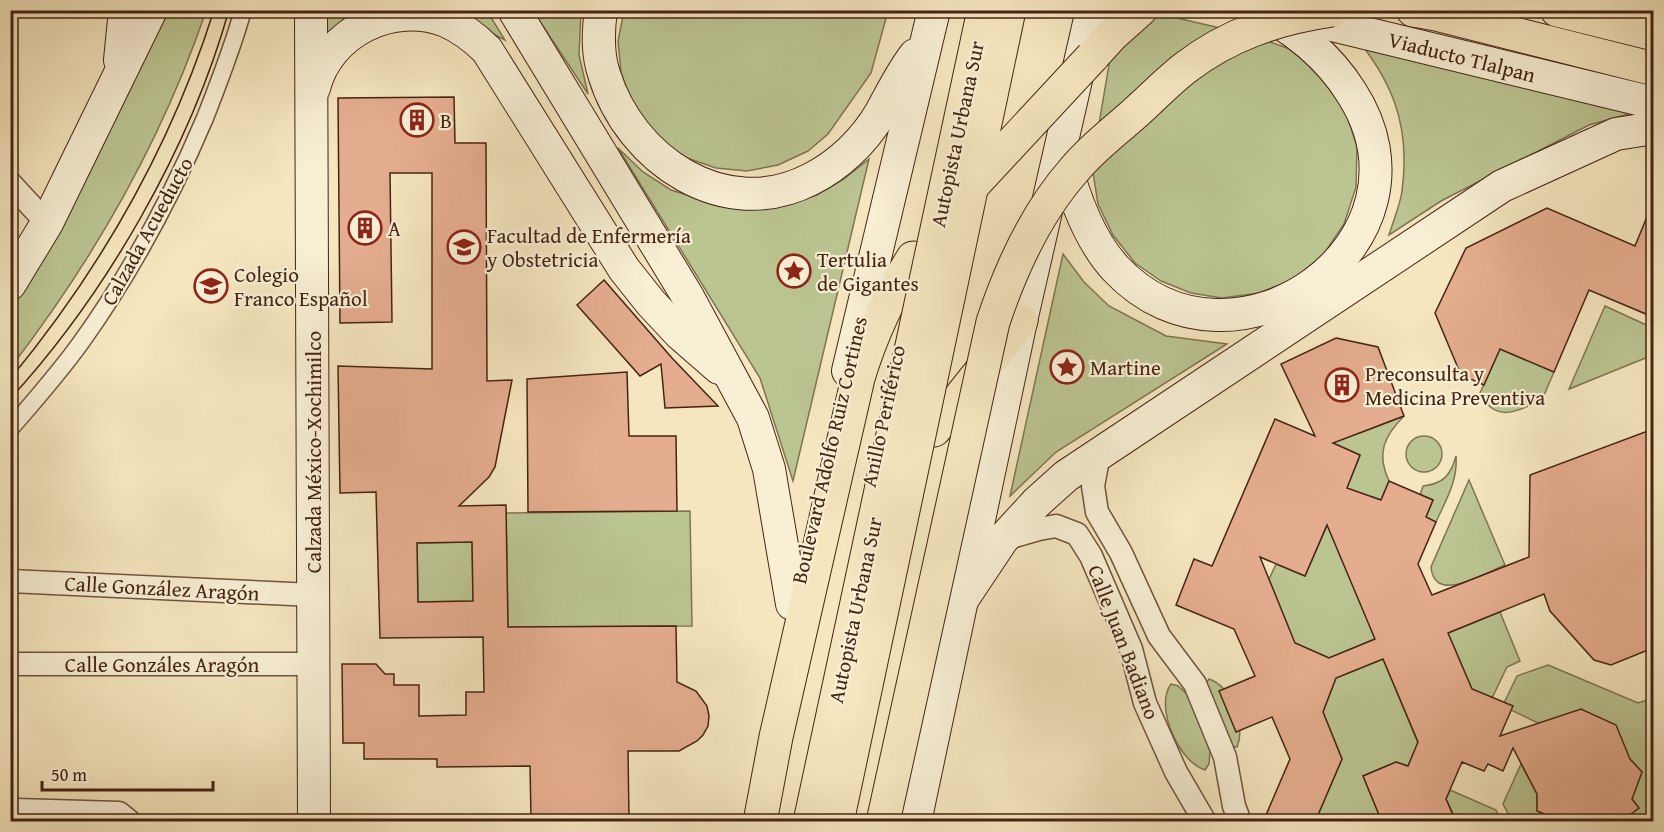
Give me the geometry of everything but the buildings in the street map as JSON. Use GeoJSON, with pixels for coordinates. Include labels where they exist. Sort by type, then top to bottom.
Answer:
{"type":"FeatureCollection","features":[{"type":"Feature","properties":{"kind":"highway","name":"Anillo Periférico"},"geometry":{"type":"LineString","coordinates":[[794,822],[969,10]]}},
{"type":"Feature","properties":{"kind":"highway","name":"Autopista Urbana Sur"},"geometry":{"type":"LineString","coordinates":[[810,822],[984,10]]}},
{"type":"Feature","properties":{"kind":"highway","name":"Autopista Urbana Sur"},"geometry":{"type":"LineString","coordinates":[[837,822],[1009,10]]}},
{"type":"Feature","properties":{"kind":"highway"},"geometry":{"type":"LineString","coordinates":[[852,822],[1023,10]]}},
{"type":"Feature","properties":{"kind":"highway"},"geometry":{"type":"LineString","coordinates":[[760,822],[776,737],[851,404],[866,353],[887,301],[913,258],[987,167],[1112,35],[1140,10]]}},
{"type":"Feature","properties":{"kind":"highway"},"geometry":{"type":"LineString","coordinates":[[883,822],[993,322],[1008,281],[1033,228],[1074,169],[1183,69],[1222,43],[1244,33],[1284,19],[1332,10]]}},
{"type":"Feature","properties":{"kind":"highway"},"geometry":{"type":"LineString","coordinates":[[1413,10],[1653,69]]}},
{"type":"Feature","properties":{"kind":"highway"},"geometry":{"type":"LineString","coordinates":[[1557,10],[1653,34]]}},
{"type":"Feature","properties":{"kind":"highway"},"geometry":{"type":"LineString","coordinates":[[934,430],[1021,321]]}},
{"type":"Feature","properties":{"kind":"main road"},"geometry":{"type":"LineString","coordinates":[[118,79],[125,10]]}},
{"type":"Feature","properties":{"kind":"main road"},"geometry":{"type":"LineString","coordinates":[[10,284],[47,223],[151,10]]}},
{"type":"Feature","properties":{"kind":"main road","name":"Calzada México-Xochimilco"},"geometry":{"type":"LineString","coordinates":[[311,10],[314,822]]}},
{"type":"Feature","properties":{"kind":"main road"},"geometry":{"type":"LineString","coordinates":[[514,10],[688,297],[753,418],[763,443],[769,469],[792,604]]}},
{"type":"Feature","properties":{"kind":"main road"},"geometry":{"type":"LineString","coordinates":[[601,10],[598,31],[603,73],[621,113],[633,131],[662,160],[678,171],[715,189],[735,194],[756,195],[776,193],[794,187],[812,179],[842,159],[868,131],[930,25]]}},
{"type":"Feature","properties":{"kind":"main road"},"geometry":{"type":"LineString","coordinates":[[915,822],[1021,321],[1092,10]]}},
{"type":"Feature","properties":{"kind":"main road"},"geometry":{"type":"LineString","coordinates":[[1061,148],[1080,207],[1103,253],[1116,269],[1147,294],[1181,309],[1200,313],[1237,315],[1272,307],[1306,290],[1323,277],[1362,230],[1375,190],[1373,137],[1359,104],[1345,82],[1328,62],[1287,27],[1256,10]]}},
{"type":"Feature","properties":{"kind":"main road","name":"Viaducto Tlalpan"},"geometry":{"type":"LineString","coordinates":[[1271,10],[1653,103]]}},
{"type":"Feature","properties":{"kind":"main road"},"geometry":{"type":"LineString","coordinates":[[311,97],[315,81],[333,51],[352,33],[375,21],[392,16],[419,15],[444,21],[467,33],[487,50],[624,269],[680,334],[734,381]]}},
{"type":"Feature","properties":{"kind":"main road","name":"Boulevard Adolfo Ruiz Cortines"},"geometry":{"type":"LineString","coordinates":[[750,822],[792,604],[930,25]]}},
{"type":"Feature","properties":{"kind":"main road"},"geometry":{"type":"LineString","coordinates":[[962,600],[1002,540],[1066,476],[1099,453],[1502,186],[1616,134],[1653,129]]}},
{"type":"Feature","properties":{"kind":"street","name":"Calzada Acueducto"},"geometry":{"type":"LineString","coordinates":[[10,429],[87,333],[122,280],[165,207],[220,81],[243,10]]}},
{"type":"Feature","properties":{"kind":"street"},"geometry":{"type":"LineString","coordinates":[[10,183],[47,223]]}},
{"type":"Feature","properties":{"kind":"street","name":"Calle Juan Badiano"},"geometry":{"type":"LineString","coordinates":[[1099,453],[1094,486],[1097,512],[1121,553],[1159,636],[1195,684],[1225,757],[1237,814]]}},
{"type":"Feature","properties":{"kind":"street","name":"Calle Juan Badiano"},"geometry":{"type":"LineString","coordinates":[[1002,540],[1056,526],[1077,534],[1091,556],[1131,649],[1145,703],[1176,772],[1204,820]]}},
{"type":"Feature","properties":{"kind":"street","name":"Calle González Aragón"},"geometry":{"type":"LineString","coordinates":[[10,581],[313,595]]}},
{"type":"Feature","properties":{"kind":"street","name":"Calle Gonzáles Aragón"},"geometry":{"type":"LineString","coordinates":[[10,664],[314,664]]}},
{"type":"Feature","properties":{"kind":"street"},"geometry":{"type":"LineString","coordinates":[[16,810],[119,813],[129,822]]}},
{"type":"Feature","properties":{"kind":"street"},"geometry":{"type":"LineString","coordinates":[[1204,820],[1237,814]]}},
{"type":"Feature","properties":{"kind":"green space"},"geometry":{"type":"Polygon","coordinates":[[[158,11],[206,11],[169,106],[123,197],[70,284],[11,367],[11,298],[158,11]]]}},
{"type":"Feature","properties":{"kind":"green space"},"geometry":{"type":"Polygon","coordinates":[[[324,11],[383,11],[324,51],[324,11]]]}},
{"type":"Feature","properties":{"kind":"green space"},"geometry":{"type":"Polygon","coordinates":[[[442,11],[487,11],[505,40],[450,12],[442,11]]]}},
{"type":"Feature","properties":{"kind":"green space"},"geometry":{"type":"Polygon","coordinates":[[[533,11],[581,11],[579,55],[588,94],[533,11]]]}},
{"type":"Feature","properties":{"kind":"green space"},"geometry":{"type":"Polygon","coordinates":[[[624,11],[888,11],[871,73],[828,134],[808,151],[778,165],[747,171],[716,168],[687,158],[654,135],[631,102],[621,72],[618,41],[624,11]]]}},
{"type":"Feature","properties":{"kind":"green space"},"geometry":{"type":"Polygon","coordinates":[[[1118,11],[1147,11],[1250,35],[1290,49],[1323,76],[1345,109],[1357,147],[1356,187],[1344,224],[1323,255],[1294,279],[1259,293],[1222,298],[1191,293],[1161,281],[1135,263],[1113,235],[1098,204],[1092,166],[1118,11]]]}},
{"type":"Feature","properties":{"kind":"green space"},"geometry":{"type":"Polygon","coordinates":[[[1349,29],[1647,109],[1589,125],[1441,201],[1389,235],[1402,191],[1404,144],[1401,123],[1387,85],[1377,66],[1349,29]]]}},
{"type":"Feature","properties":{"kind":"green space"},"geometry":{"type":"Polygon","coordinates":[[[618,148],[643,172],[671,190],[725,207],[782,206],[817,195],[844,179],[869,159],[793,481],[760,378],[618,148]]]}},
{"type":"Feature","properties":{"kind":"green space"},"geometry":{"type":"Polygon","coordinates":[[[1063,254],[1084,282],[1109,306],[1166,336],[1227,344],[1056,452],[1010,496],[1063,254]]]}},
{"type":"Feature","properties":{"kind":"green space"},"geometry":{"type":"Polygon","coordinates":[[[1605,306],[1653,328],[1653,355],[1569,389],[1605,306]]]}},
{"type":"Feature","properties":{"kind":"green space"},"geometry":{"type":"Polygon","coordinates":[[[1500,349],[1554,372],[1542,400],[1508,412],[1500,412],[1486,403],[1480,393],[1500,349]]]}},
{"type":"Feature","properties":{"kind":"green space"},"geometry":{"type":"Polygon","coordinates":[[[1404,416],[1391,431],[1384,446],[1383,462],[1389,481],[1381,500],[1373,497],[1339,507],[1360,456],[1328,441],[1336,422],[1360,433],[1404,416]]]}},
{"type":"Feature","properties":{"kind":"green space"},"geometry":{"type":"Polygon","coordinates":[[[1424,436],[1436,442],[1442,454],[1436,466],[1424,472],[1412,466],[1406,454],[1412,442],[1424,436]]]}},
{"type":"Feature","properties":{"kind":"green space"},"geometry":{"type":"Polygon","coordinates":[[[1456,456],[1453,482],[1436,522],[1426,517],[1433,500],[1420,495],[1423,486],[1441,481],[1449,473],[1456,456]]]}},
{"type":"Feature","properties":{"kind":"green space"},"geometry":{"type":"Polygon","coordinates":[[[1469,480],[1505,565],[1462,583],[1441,584],[1434,578],[1431,567],[1469,480]]]}},
{"type":"Feature","properties":{"kind":"green space"},"geometry":{"type":"Polygon","coordinates":[[[690,511],[692,626],[508,627],[506,513],[690,511]]]}},
{"type":"Feature","properties":{"kind":"green space"},"geometry":{"type":"Polygon","coordinates":[[[1329,521],[1375,639],[1329,658],[1295,643],[1265,588],[1276,564],[1305,576],[1329,521]]]}},
{"type":"Feature","properties":{"kind":"green space"},"geometry":{"type":"Polygon","coordinates":[[[472,542],[473,601],[418,602],[417,543],[472,542]]]}},
{"type":"Feature","properties":{"kind":"green space"},"geometry":{"type":"Polygon","coordinates":[[[1500,612],[1520,661],[1507,667],[1492,698],[1472,689],[1448,633],[1500,612]]]}},
{"type":"Feature","properties":{"kind":"green space"},"geometry":{"type":"Polygon","coordinates":[[[1383,659],[1418,743],[1408,766],[1396,762],[1363,776],[1380,817],[1369,821],[1315,822],[1342,759],[1323,712],[1336,678],[1383,659]]]}},
{"type":"Feature","properties":{"kind":"green space"},"geometry":{"type":"Polygon","coordinates":[[[1548,665],[1638,703],[1653,698],[1653,821],[1626,821],[1624,819],[1639,808],[1632,799],[1642,772],[1630,759],[1538,723],[1511,710],[1504,703],[1517,676],[1548,665]]]}},
{"type":"Feature","properties":{"kind":"green space"},"geometry":{"type":"Polygon","coordinates":[[[1209,679],[1224,690],[1235,708],[1240,728],[1237,747],[1231,747],[1206,683],[1209,679]]]}},
{"type":"Feature","properties":{"kind":"green space"},"geometry":{"type":"Polygon","coordinates":[[[1171,684],[1178,686],[1189,696],[1210,750],[1209,764],[1205,770],[1195,765],[1186,756],[1172,733],[1165,706],[1171,684]]]}},
{"type":"Feature","properties":{"kind":"green space"},"geometry":{"type":"Polygon","coordinates":[[[1521,764],[1537,794],[1537,811],[1564,821],[1512,821],[1503,804],[1521,764]]]}},
{"type":"Feature","properties":{"kind":"green space"},"geometry":{"type":"Polygon","coordinates":[[[1450,790],[1496,810],[1501,821],[1445,822],[1455,817],[1446,799],[1450,790]]]}},
{"type":"Feature","properties":{"kind":"tram line"},"geometry":{"type":"LineString","coordinates":[[10,379],[74,294],[130,205],[177,110],[214,10]]}},
{"type":"Feature","properties":{"kind":"tram line"},"geometry":{"type":"LineString","coordinates":[[10,399],[46,358],[80,313],[112,266],[141,216],[192,114],[229,10]]}},
{"type":"Feature","properties":{"kind":"place","name":"B"},"geometry":{"type":"Point","coordinates":[417,120]}},
{"type":"Feature","properties":{"kind":"place","name":"A"},"geometry":{"type":"Point","coordinates":[365,228]}},
{"type":"Feature","properties":{"kind":"place","name":"Facultad de Enfermería y Obstetricia"},"geometry":{"type":"Point","coordinates":[464,247]}},
{"type":"Feature","properties":{"kind":"place","name":"Tertulia de Gigantes"},"geometry":{"type":"Point","coordinates":[794,271]}},
{"type":"Feature","properties":{"kind":"place","name":"Colegio Franco Español"},"geometry":{"type":"Point","coordinates":[211,286]}},
{"type":"Feature","properties":{"kind":"place","name":"Martine"},"geometry":{"type":"Point","coordinates":[1067,367]}},
{"type":"Feature","properties":{"kind":"place","name":"Preconsulta y Medicina Preventiva"},"geometry":{"type":"Point","coordinates":[1342,385]}}]}
